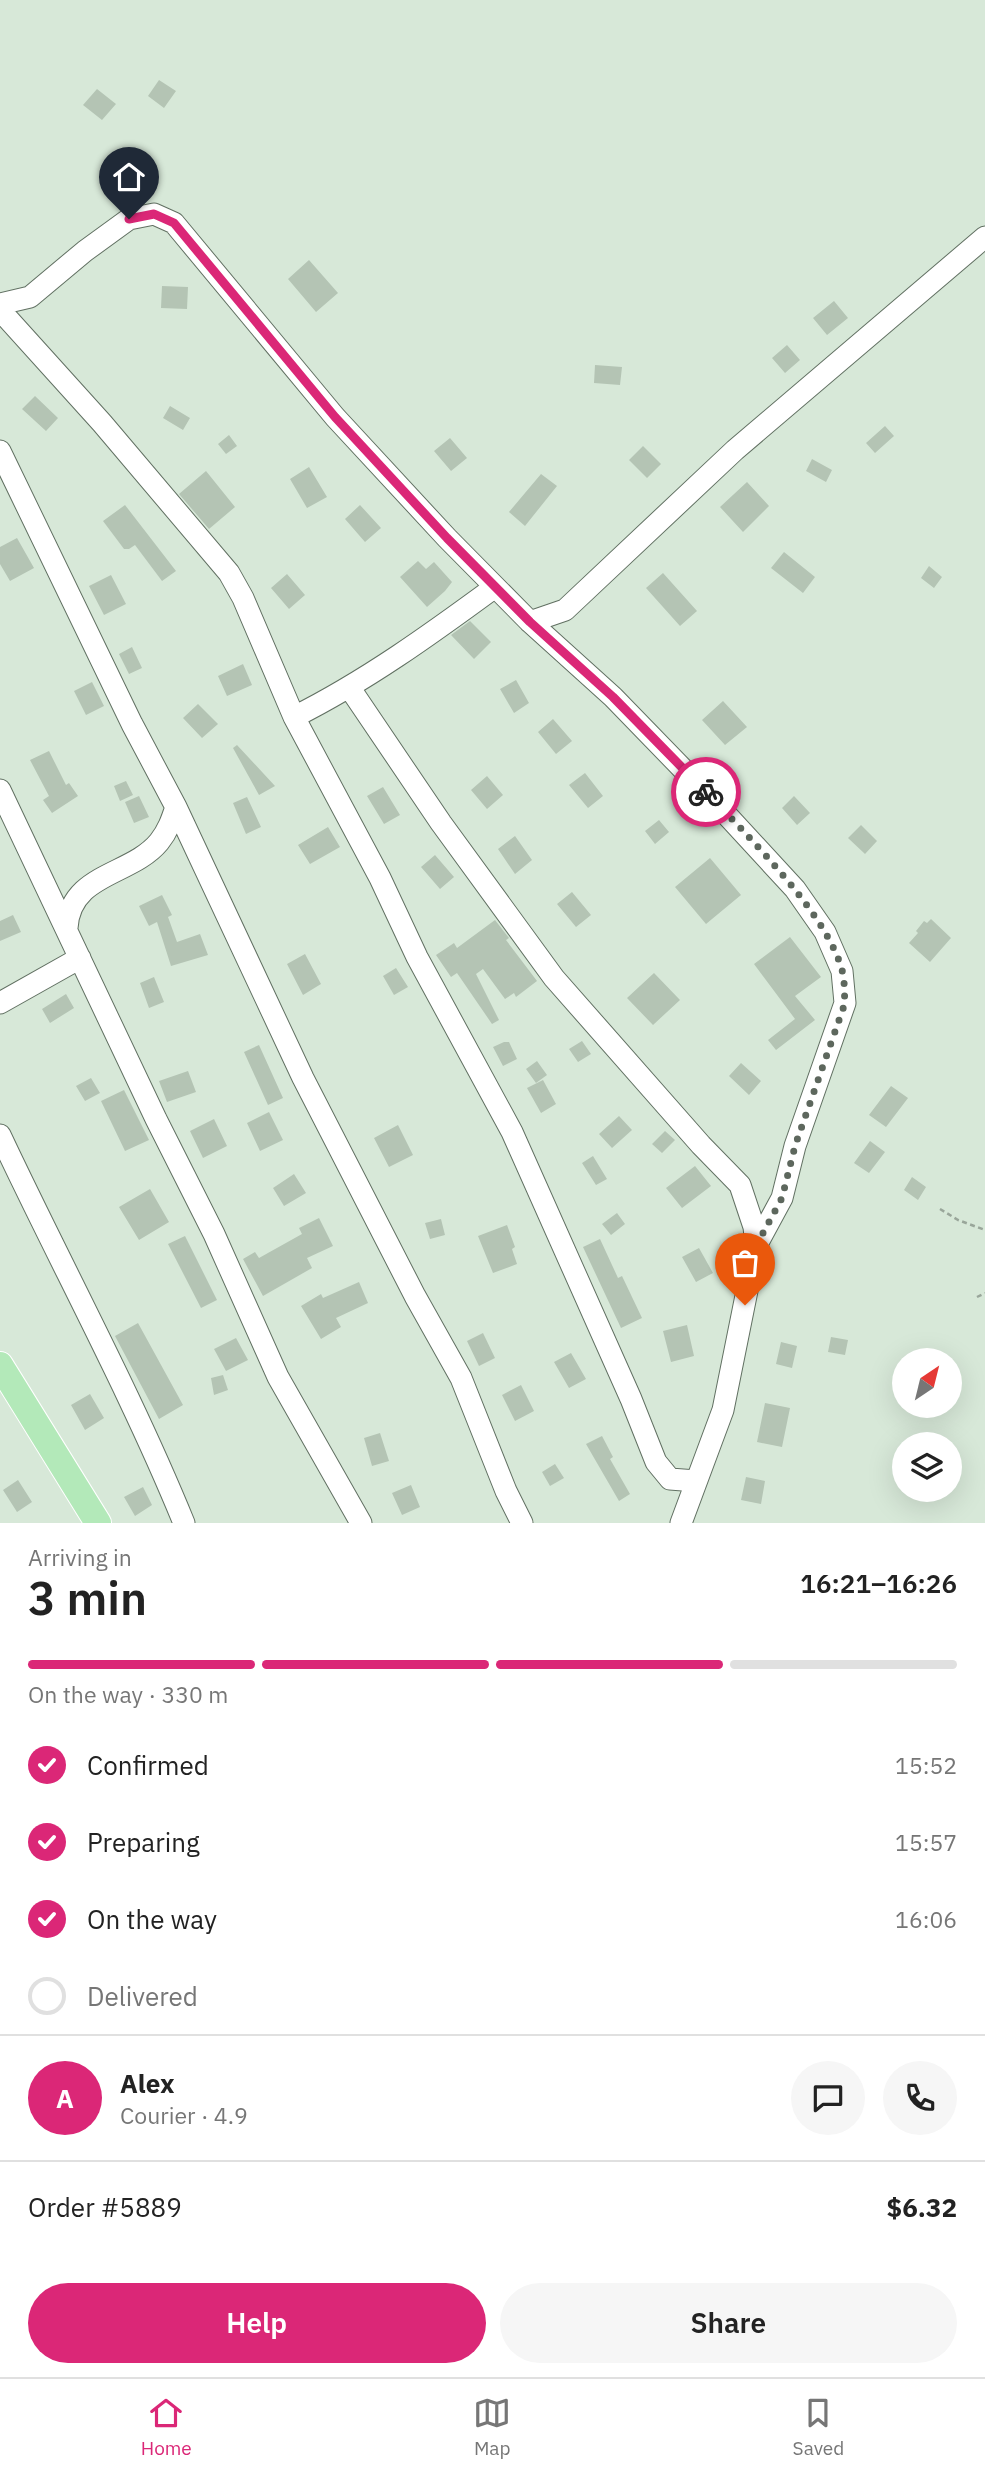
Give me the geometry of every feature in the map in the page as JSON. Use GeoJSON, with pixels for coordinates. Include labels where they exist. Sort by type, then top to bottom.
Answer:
{"type":"FeatureCollection","features":[{"type":"Feature","properties":{"kind":"main road"},"geometry":{"type":"LineString","coordinates":[[0,1365],[98,1523]]}},
{"type":"Feature","properties":{"kind":"street"},"geometry":{"type":"LineString","coordinates":[[0,304],[30,297],[129,219],[154,214],[174,223],[335,417],[495,587],[613,697],[703,790],[795,889],[825,932],[842,971],[845,1003],[795,1146],[782,1198],[756,1246],[723,1410],[681,1523]]}},
{"type":"Feature","properties":{"kind":"street"},"geometry":{"type":"LineString","coordinates":[[530,622],[565,610],[735,450],[985,237]]}},
{"type":"Feature","properties":{"kind":"street"},"geometry":{"type":"LineString","coordinates":[[0,310],[102,423],[229,573],[243,598],[295,716],[380,878],[417,957],[512,1132],[631,1399],[656,1462],[670,1479],[696,1481]]}},
{"type":"Feature","properties":{"kind":"street"},"geometry":{"type":"LineString","coordinates":[[0,451],[132,724],[176,807],[303,1079],[415,1296],[461,1378],[522,1523]]}},
{"type":"Feature","properties":{"kind":"street"},"geometry":{"type":"LineString","coordinates":[[295,716],[349,687],[432,634],[495,587]]}},
{"type":"Feature","properties":{"kind":"street"},"geometry":{"type":"LineString","coordinates":[[559,647],[565,610]]}},
{"type":"Feature","properties":{"kind":"street"},"geometry":{"type":"LineString","coordinates":[[349,687],[441,823],[554,978],[701,1145],[740,1185],[760,1198],[782,1198]]}},
{"type":"Feature","properties":{"kind":"street"},"geometry":{"type":"LineString","coordinates":[[0,790],[214,1234],[278,1377],[361,1523]]}},
{"type":"Feature","properties":{"kind":"street"},"geometry":{"type":"LineString","coordinates":[[67,928],[67,914],[73,902],[101,878],[142,857],[159,843],[169,827],[176,807]]}},
{"type":"Feature","properties":{"kind":"street"},"geometry":{"type":"LineString","coordinates":[[0,1003],[80,958]]}},
{"type":"Feature","properties":{"kind":"street"},"geometry":{"type":"LineString","coordinates":[[0,1135],[102,1342],[184,1523]]}},
{"type":"Feature","properties":{"kind":"street"},"geometry":{"type":"LineString","coordinates":[[740,1185],[754,1227],[756,1246]]}},
{"type":"Feature","properties":{"kind":"path"},"geometry":{"type":"LineString","coordinates":[[940,1209],[958,1220],[985,1230]]}},
{"type":"Feature","properties":{"kind":"path"},"geometry":{"type":"LineString","coordinates":[[977,1297],[985,1293]]}},
{"type":"Feature","properties":{"kind":"building"},"geometry":{"type":"Polygon","coordinates":[[[159,80],[176,91],[164,108],[148,96],[159,80]]]}},
{"type":"Feature","properties":{"kind":"building"},"geometry":{"type":"Polygon","coordinates":[[[97,89],[116,104],[102,120],[83,105],[97,89]]]}},
{"type":"Feature","properties":{"kind":"building"},"geometry":{"type":"Polygon","coordinates":[[[309,260],[338,293],[316,312],[288,279],[309,260]]]}},
{"type":"Feature","properties":{"kind":"building"},"geometry":{"type":"Polygon","coordinates":[[[162,286],[188,287],[187,309],[161,308],[162,286]]]}},
{"type":"Feature","properties":{"kind":"building"},"geometry":{"type":"Polygon","coordinates":[[[834,301],[848,318],[827,335],[813,318],[834,301]]]}},
{"type":"Feature","properties":{"kind":"building"},"geometry":{"type":"Polygon","coordinates":[[[787,345],[800,360],[785,373],[772,358],[787,345]]]}},
{"type":"Feature","properties":{"kind":"building"},"geometry":{"type":"Polygon","coordinates":[[[595,365],[622,367],[620,385],[594,383],[595,365]]]}},
{"type":"Feature","properties":{"kind":"building"},"geometry":{"type":"Polygon","coordinates":[[[35,396],[58,418],[46,431],[22,409],[35,396]]]}},
{"type":"Feature","properties":{"kind":"building"},"geometry":{"type":"Polygon","coordinates":[[[170,406],[190,418],[183,430],[163,418],[170,406]]]}},
{"type":"Feature","properties":{"kind":"building"},"geometry":{"type":"Polygon","coordinates":[[[885,426],[894,436],[875,453],[866,443],[885,426]]]}},
{"type":"Feature","properties":{"kind":"building"},"geometry":{"type":"Polygon","coordinates":[[[229,435],[237,446],[226,454],[218,444],[229,435]]]}},
{"type":"Feature","properties":{"kind":"building"},"geometry":{"type":"Polygon","coordinates":[[[450,438],[467,458],[451,471],[434,451],[450,438]]]}},
{"type":"Feature","properties":{"kind":"building"},"geometry":{"type":"Polygon","coordinates":[[[643,446],[661,464],[647,478],[629,460],[643,446]]]}},
{"type":"Feature","properties":{"kind":"building"},"geometry":{"type":"Polygon","coordinates":[[[812,459],[832,470],[826,482],[806,471],[812,459]]]}},
{"type":"Feature","properties":{"kind":"building"},"geometry":{"type":"Polygon","coordinates":[[[309,467],[327,497],[307,508],[290,479],[309,467]]]}},
{"type":"Feature","properties":{"kind":"building"},"geometry":{"type":"Polygon","coordinates":[[[206,471],[235,507],[209,529],[179,494],[206,471]]]}},
{"type":"Feature","properties":{"kind":"building"},"geometry":{"type":"Polygon","coordinates":[[[541,474],[557,486],[525,526],[509,512],[541,474]]]}},
{"type":"Feature","properties":{"kind":"building"},"geometry":{"type":"Polygon","coordinates":[[[747,482],[769,506],[743,532],[720,507],[747,482]]]}},
{"type":"Feature","properties":{"kind":"building"},"geometry":{"type":"Polygon","coordinates":[[[125,505],[176,571],[162,581],[135,545],[124,549],[103,521],[125,505]]]}},
{"type":"Feature","properties":{"kind":"building"},"geometry":{"type":"Polygon","coordinates":[[[360,505],[381,528],[365,542],[345,519],[360,505]]]}},
{"type":"Feature","properties":{"kind":"building"},"geometry":{"type":"Polygon","coordinates":[[[17,538],[34,568],[10,581],[0,564],[0,547],[17,538]]]}},
{"type":"Feature","properties":{"kind":"building"},"geometry":{"type":"Polygon","coordinates":[[[784,552],[815,577],[803,593],[771,568],[784,552]]]}},
{"type":"Feature","properties":{"kind":"building"},"geometry":{"type":"Polygon","coordinates":[[[418,561],[426,569],[434,562],[452,582],[427,607],[400,577],[418,561]]]}},
{"type":"Feature","properties":{"kind":"building"},"geometry":{"type":"Polygon","coordinates":[[[929,566],[942,577],[934,588],[921,578],[929,566]]]}},
{"type":"Feature","properties":{"kind":"building"},"geometry":{"type":"Polygon","coordinates":[[[663,573],[697,611],[680,626],[646,588],[663,573]]]}},
{"type":"Feature","properties":{"kind":"building"},"geometry":{"type":"Polygon","coordinates":[[[287,574],[305,595],[289,609],[271,588],[287,574]]]}},
{"type":"Feature","properties":{"kind":"building"},"geometry":{"type":"Polygon","coordinates":[[[111,575],[126,604],[104,615],[89,586],[111,575]]]}},
{"type":"Feature","properties":{"kind":"building"},"geometry":{"type":"Polygon","coordinates":[[[470,621],[491,642],[474,659],[451,635],[470,621]]]}},
{"type":"Feature","properties":{"kind":"building"},"geometry":{"type":"Polygon","coordinates":[[[132,647],[142,668],[129,674],[119,654],[132,647]]]}},
{"type":"Feature","properties":{"kind":"building"},"geometry":{"type":"Polygon","coordinates":[[[243,664],[252,685],[227,696],[218,676],[243,664]]]}},
{"type":"Feature","properties":{"kind":"building"},"geometry":{"type":"Polygon","coordinates":[[[516,680],[529,703],[514,713],[500,689],[516,680]]]}},
{"type":"Feature","properties":{"kind":"building"},"geometry":{"type":"Polygon","coordinates":[[[92,682],[104,706],[86,715],[74,691],[92,682]]]}},
{"type":"Feature","properties":{"kind":"building"},"geometry":{"type":"Polygon","coordinates":[[[723,701],[747,727],[725,745],[702,720],[723,701]]]}},
{"type":"Feature","properties":{"kind":"building"},"geometry":{"type":"Polygon","coordinates":[[[198,704],[218,724],[202,738],[183,718],[198,704]]]}},
{"type":"Feature","properties":{"kind":"building"},"geometry":{"type":"Polygon","coordinates":[[[553,719],[572,741],[556,754],[538,732],[553,719]]]}},
{"type":"Feature","properties":{"kind":"building"},"geometry":{"type":"Polygon","coordinates":[[[237,745],[275,786],[259,795],[233,748],[237,745]]]}},
{"type":"Feature","properties":{"kind":"building"},"geometry":{"type":"Polygon","coordinates":[[[49,751],[66,785],[69,783],[78,796],[52,813],[43,800],[49,796],[30,760],[49,751]]]}},
{"type":"Feature","properties":{"kind":"building"},"geometry":{"type":"Polygon","coordinates":[[[585,773],[603,796],[588,808],[569,785],[585,773]]]}},
{"type":"Feature","properties":{"kind":"building"},"geometry":{"type":"Polygon","coordinates":[[[487,776],[503,795],[487,809],[471,790],[487,776]]]}},
{"type":"Feature","properties":{"kind":"building"},"geometry":{"type":"Polygon","coordinates":[[[126,781],[133,795],[120,801],[114,786],[126,781]]]}},
{"type":"Feature","properties":{"kind":"building"},"geometry":{"type":"Polygon","coordinates":[[[383,787],[400,815],[384,824],[367,796],[383,787]]]}},
{"type":"Feature","properties":{"kind":"building"},"geometry":{"type":"Polygon","coordinates":[[[139,796],[149,817],[134,823],[125,802],[139,796]]]}},
{"type":"Feature","properties":{"kind":"building"},"geometry":{"type":"Polygon","coordinates":[[[794,796],[810,813],[797,825],[782,808],[794,796]]]}},
{"type":"Feature","properties":{"kind":"building"},"geometry":{"type":"Polygon","coordinates":[[[247,797],[261,827],[246,834],[233,803],[247,797]]]}},
{"type":"Feature","properties":{"kind":"building"},"geometry":{"type":"Polygon","coordinates":[[[659,820],[669,832],[655,844],[645,831],[659,820]]]}},
{"type":"Feature","properties":{"kind":"building"},"geometry":{"type":"Polygon","coordinates":[[[861,825],[877,841],[865,854],[848,838],[861,825]]]}},
{"type":"Feature","properties":{"kind":"building"},"geometry":{"type":"Polygon","coordinates":[[[328,827],[340,847],[310,864],[298,845],[328,827]]]}},
{"type":"Feature","properties":{"kind":"building"},"geometry":{"type":"Polygon","coordinates":[[[515,836],[532,860],[515,874],[498,849],[515,836]]]}},
{"type":"Feature","properties":{"kind":"building"},"geometry":{"type":"Polygon","coordinates":[[[435,855],[454,877],[440,889],[421,867],[435,855]]]}},
{"type":"Feature","properties":{"kind":"building"},"geometry":{"type":"Polygon","coordinates":[[[710,858],[741,895],[706,924],[675,887],[710,858]]]}},
{"type":"Feature","properties":{"kind":"building"},"geometry":{"type":"Polygon","coordinates":[[[572,892],[591,915],[576,927],[557,904],[572,892]]]}},
{"type":"Feature","properties":{"kind":"building"},"geometry":{"type":"Polygon","coordinates":[[[162,895],[172,915],[168,917],[177,942],[200,934],[208,955],[171,966],[157,922],[149,926],[139,906],[162,895]]]}},
{"type":"Feature","properties":{"kind":"building"},"geometry":{"type":"Polygon","coordinates":[[[13,915],[21,932],[0,941],[0,921],[13,915]]]}},
{"type":"Feature","properties":{"kind":"building"},"geometry":{"type":"Polygon","coordinates":[[[931,919],[951,938],[930,962],[909,943],[924,921],[927,923],[931,919]]]}},
{"type":"Feature","properties":{"kind":"building"},"geometry":{"type":"Polygon","coordinates":[[[495,920],[509,938],[506,940],[537,981],[516,997],[514,993],[505,999],[483,969],[476,974],[499,1020],[492,1024],[457,973],[451,977],[436,955],[454,943],[457,948],[495,920]]]}},
{"type":"Feature","properties":{"kind":"building"},"geometry":{"type":"Polygon","coordinates":[[[790,937],[821,977],[795,996],[815,1020],[776,1050],[768,1040],[795,1019],[754,964],[790,937]]]}},
{"type":"Feature","properties":{"kind":"building"},"geometry":{"type":"Polygon","coordinates":[[[305,954],[321,984],[303,995],[287,964],[305,954]]]}},
{"type":"Feature","properties":{"kind":"building"},"geometry":{"type":"Polygon","coordinates":[[[396,968],[408,987],[394,995],[383,976],[396,968]]]}},
{"type":"Feature","properties":{"kind":"building"},"geometry":{"type":"Polygon","coordinates":[[[654,973],[680,1000],[653,1025],[627,998],[654,973]]]}},
{"type":"Feature","properties":{"kind":"building"},"geometry":{"type":"Polygon","coordinates":[[[154,977],[164,1002],[149,1008],[140,983],[154,977]]]}},
{"type":"Feature","properties":{"kind":"building"},"geometry":{"type":"Polygon","coordinates":[[[66,994],[74,1008],[50,1023],[42,1009],[66,994]]]}},
{"type":"Feature","properties":{"kind":"building"},"geometry":{"type":"Polygon","coordinates":[[[582,1041],[591,1054],[578,1062],[569,1049],[582,1041]]]}},
{"type":"Feature","properties":{"kind":"building"},"geometry":{"type":"Polygon","coordinates":[[[509,1042],[517,1059],[503,1066],[493,1047],[509,1042]]]}},
{"type":"Feature","properties":{"kind":"building"},"geometry":{"type":"Polygon","coordinates":[[[259,1045],[283,1098],[268,1105],[244,1052],[259,1045]]]}},
{"type":"Feature","properties":{"kind":"building"},"geometry":{"type":"Polygon","coordinates":[[[537,1061],[547,1075],[536,1083],[526,1069],[537,1061]]]}},
{"type":"Feature","properties":{"kind":"building"},"geometry":{"type":"Polygon","coordinates":[[[741,1063],[761,1081],[749,1095],[729,1076],[741,1063]]]}},
{"type":"Feature","properties":{"kind":"building"},"geometry":{"type":"Polygon","coordinates":[[[188,1071],[196,1092],[167,1102],[159,1081],[188,1071]]]}},
{"type":"Feature","properties":{"kind":"building"},"geometry":{"type":"Polygon","coordinates":[[[91,1078],[100,1093],[85,1101],[76,1086],[91,1078]]]}},
{"type":"Feature","properties":{"kind":"building"},"geometry":{"type":"Polygon","coordinates":[[[543,1080],[556,1104],[541,1113],[527,1088],[543,1080]]]}},
{"type":"Feature","properties":{"kind":"building"},"geometry":{"type":"Polygon","coordinates":[[[891,1086],[908,1098],[886,1127],[869,1115],[891,1086]]]}},
{"type":"Feature","properties":{"kind":"building"},"geometry":{"type":"Polygon","coordinates":[[[124,1090],[149,1140],[125,1151],[101,1101],[124,1090]]]}},
{"type":"Feature","properties":{"kind":"building"},"geometry":{"type":"Polygon","coordinates":[[[269,1112],[283,1140],[260,1151],[247,1123],[269,1112]]]}},
{"type":"Feature","properties":{"kind":"building"},"geometry":{"type":"Polygon","coordinates":[[[619,1116],[632,1130],[612,1148],[599,1134],[619,1116]]]}},
{"type":"Feature","properties":{"kind":"building"},"geometry":{"type":"Polygon","coordinates":[[[214,1119],[227,1146],[203,1158],[190,1131],[214,1119]]]}},
{"type":"Feature","properties":{"kind":"building"},"geometry":{"type":"Polygon","coordinates":[[[398,1125],[413,1155],[389,1167],[374,1138],[398,1125]]]}},
{"type":"Feature","properties":{"kind":"building"},"geometry":{"type":"Polygon","coordinates":[[[665,1131],[675,1140],[662,1153],[652,1144],[665,1131]]]}},
{"type":"Feature","properties":{"kind":"building"},"geometry":{"type":"Polygon","coordinates":[[[870,1141],[885,1152],[869,1173],[854,1163],[870,1141]]]}},
{"type":"Feature","properties":{"kind":"building"},"geometry":{"type":"Polygon","coordinates":[[[593,1156],[607,1179],[596,1185],[582,1163],[593,1156]]]}},
{"type":"Feature","properties":{"kind":"building"},"geometry":{"type":"Polygon","coordinates":[[[695,1166],[711,1186],[682,1208],[666,1188],[695,1166]]]}},
{"type":"Feature","properties":{"kind":"building"},"geometry":{"type":"Polygon","coordinates":[[[294,1174],[306,1193],[284,1206],[273,1188],[294,1174]]]}},
{"type":"Feature","properties":{"kind":"building"},"geometry":{"type":"Polygon","coordinates":[[[912,1177],[926,1187],[918,1200],[904,1190],[912,1177]]]}},
{"type":"Feature","properties":{"kind":"building"},"geometry":{"type":"Polygon","coordinates":[[[150,1189],[169,1222],[139,1240],[119,1207],[150,1189]]]}},
{"type":"Feature","properties":{"kind":"building"},"geometry":{"type":"Polygon","coordinates":[[[617,1213],[625,1224],[611,1235],[602,1224],[617,1213]]]}},
{"type":"Feature","properties":{"kind":"building"},"geometry":{"type":"Polygon","coordinates":[[[319,1218],[333,1246],[307,1258],[312,1268],[263,1296],[243,1259],[255,1252],[259,1258],[302,1234],[299,1228],[319,1218]]]}},
{"type":"Feature","properties":{"kind":"building"},"geometry":{"type":"Polygon","coordinates":[[[441,1219],[445,1235],[430,1239],[425,1223],[441,1219]]]}},
{"type":"Feature","properties":{"kind":"building"},"geometry":{"type":"Polygon","coordinates":[[[507,1225],[515,1247],[512,1249],[517,1264],[493,1273],[478,1236],[507,1225]]]}},
{"type":"Feature","properties":{"kind":"building"},"geometry":{"type":"Polygon","coordinates":[[[185,1236],[217,1300],[201,1308],[168,1244],[185,1236]]]}},
{"type":"Feature","properties":{"kind":"building"},"geometry":{"type":"Polygon","coordinates":[[[600,1239],[618,1278],[622,1276],[642,1318],[621,1328],[583,1247],[600,1239]]]}},
{"type":"Feature","properties":{"kind":"building"},"geometry":{"type":"Polygon","coordinates":[[[699,1248],[713,1273],[696,1282],[682,1257],[699,1248]]]}},
{"type":"Feature","properties":{"kind":"building"},"geometry":{"type":"Polygon","coordinates":[[[359,1282],[368,1303],[336,1318],[341,1327],[321,1339],[301,1306],[321,1294],[323,1298],[359,1282]]]}},
{"type":"Feature","properties":{"kind":"building"},"geometry":{"type":"Polygon","coordinates":[[[138,1323],[183,1405],[159,1419],[115,1336],[138,1323]]]}},
{"type":"Feature","properties":{"kind":"building"},"geometry":{"type":"Polygon","coordinates":[[[687,1325],[694,1356],[671,1362],[663,1331],[687,1325]]]}},
{"type":"Feature","properties":{"kind":"building"},"geometry":{"type":"Polygon","coordinates":[[[483,1333],[495,1358],[479,1366],[467,1341],[483,1333]]]}},
{"type":"Feature","properties":{"kind":"building"},"geometry":{"type":"Polygon","coordinates":[[[831,1337],[848,1340],[845,1355],[828,1352],[831,1337]]]}},
{"type":"Feature","properties":{"kind":"building"},"geometry":{"type":"Polygon","coordinates":[[[236,1338],[248,1360],[226,1371],[214,1349],[236,1338]]]}},
{"type":"Feature","properties":{"kind":"building"},"geometry":{"type":"Polygon","coordinates":[[[781,1342],[797,1346],[792,1368],[776,1364],[781,1342]]]}},
{"type":"Feature","properties":{"kind":"building"},"geometry":{"type":"Polygon","coordinates":[[[571,1353],[586,1379],[569,1388],[554,1362],[571,1353]]]}},
{"type":"Feature","properties":{"kind":"building"},"geometry":{"type":"Polygon","coordinates":[[[223,1375],[228,1390],[214,1395],[211,1378],[223,1375]]]}},
{"type":"Feature","properties":{"kind":"building"},"geometry":{"type":"Polygon","coordinates":[[[521,1385],[534,1411],[515,1421],[502,1395],[521,1385]]]}},
{"type":"Feature","properties":{"kind":"building"},"geometry":{"type":"Polygon","coordinates":[[[90,1394],[104,1418],[85,1430],[71,1405],[90,1394]]]}},
{"type":"Feature","properties":{"kind":"building"},"geometry":{"type":"Polygon","coordinates":[[[765,1403],[790,1408],[782,1447],[757,1442],[765,1403]]]}},
{"type":"Feature","properties":{"kind":"building"},"geometry":{"type":"Polygon","coordinates":[[[380,1433],[389,1461],[372,1466],[364,1438],[380,1433]]]}},
{"type":"Feature","properties":{"kind":"building"},"geometry":{"type":"Polygon","coordinates":[[[602,1436],[613,1457],[610,1459],[630,1494],[619,1501],[586,1444],[602,1436]]]}},
{"type":"Feature","properties":{"kind":"building"},"geometry":{"type":"Polygon","coordinates":[[[555,1464],[564,1478],[550,1486],[542,1472],[555,1464]]]}},
{"type":"Feature","properties":{"kind":"building"},"geometry":{"type":"Polygon","coordinates":[[[746,1477],[765,1481],[761,1504],[741,1500],[746,1477]]]}},
{"type":"Feature","properties":{"kind":"building"},"geometry":{"type":"Polygon","coordinates":[[[18,1480],[32,1502],[17,1512],[3,1490],[18,1480]]]}},
{"type":"Feature","properties":{"kind":"building"},"geometry":{"type":"Polygon","coordinates":[[[411,1485],[420,1507],[402,1515],[392,1493],[411,1485]]]}},
{"type":"Feature","properties":{"kind":"building"},"geometry":{"type":"Polygon","coordinates":[[[143,1487],[152,1505],[135,1516],[124,1497],[143,1487]]]}},
{"type":"Feature","properties":{"kind":"way so far"},"geometry":{"type":"LineString","coordinates":[[706,792],[795,889],[825,932],[842,971],[844,986],[845,1003],[795,1146],[782,1198],[756,1246],[745,1305]]}},
{"type":"Feature","properties":{"kind":"route"},"geometry":{"type":"LineString","coordinates":[[129,219],[154,214],[174,223],[335,417],[447,538],[530,622],[613,697],[706,792]]}}]}
